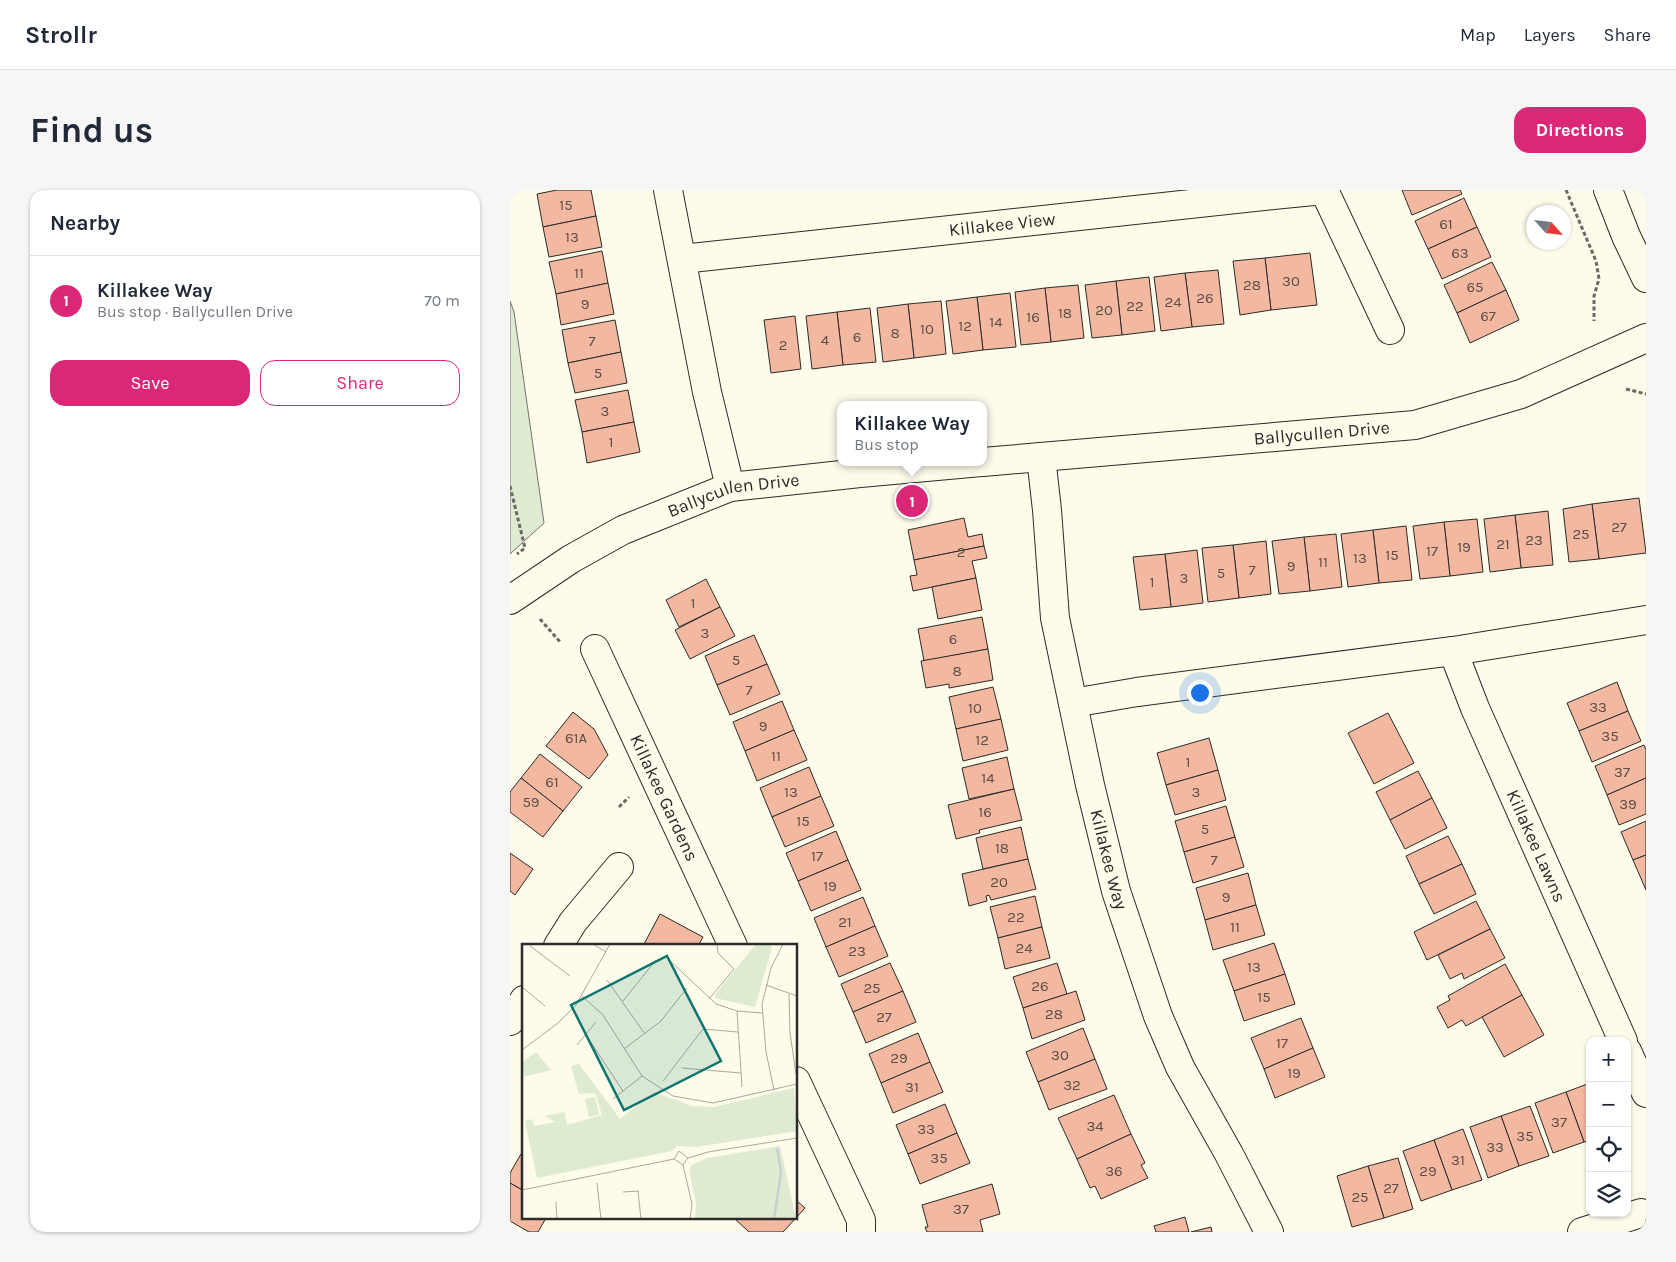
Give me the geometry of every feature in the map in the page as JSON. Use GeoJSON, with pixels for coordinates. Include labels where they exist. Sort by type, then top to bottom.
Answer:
{"type":"FeatureCollection","features":[{"type":"Feature","properties":{"kind":"street"},"geometry":{"type":"LineString","coordinates":[[668,190],[707,392],[730,487]]}},
{"type":"Feature","properties":{"kind":"street","name":"Killakee View"},"geometry":{"type":"LineString","coordinates":[[682,259],[1324,190],[1390,330]]}},
{"type":"Feature","properties":{"kind":"street"},"geometry":{"type":"LineString","coordinates":[[1608,190],[1626,236],[1646,278]]}},
{"type":"Feature","properties":{"kind":"street","name":"Ballycullen Drive"},"geometry":{"type":"LineString","coordinates":[[987,462],[1415,425],[1521,394],[1646,338]]}},
{"type":"Feature","properties":{"kind":"street","name":"Killakee Way"},"geometry":{"type":"LineString","coordinates":[[1041,457],[1055,618],[1090,785],[1116,891],[1158,1016],[1180,1067],[1229,1154],[1269,1232]]}},
{"type":"Feature","properties":{"kind":"street","name":"Ballycullen Drive"},"geometry":{"type":"LineString","coordinates":[[510,600],[571,559],[623,530],[730,487],[938,466]]}},
{"type":"Feature","properties":{"kind":"street"},"geometry":{"type":"LineString","coordinates":[[1073,703],[1137,692],[1453,651],[1646,620]]}},
{"type":"Feature","properties":{"kind":"street","name":"Killakee Gardens"},"geometry":{"type":"LineString","coordinates":[[595,649],[731,944]]}},
{"type":"Feature","properties":{"kind":"street","name":"Killakee Lawns"},"geometry":{"type":"LineString","coordinates":[[1453,651],[1475,708],[1621,1037]]}},
{"type":"Feature","properties":{"kind":"street"},"geometry":{"type":"LineString","coordinates":[[559,944],[573,922],[619,867]]}},
{"type":"Feature","properties":{"kind":"street"},"geometry":{"type":"LineString","coordinates":[[510,1021],[522,1003]]}},
{"type":"Feature","properties":{"kind":"street"},"geometry":{"type":"LineString","coordinates":[[1631,1059],[1646,1093]]}},
{"type":"Feature","properties":{"kind":"street"},"geometry":{"type":"LineString","coordinates":[[798,1086],[861,1220],[861,1232]]}},
{"type":"Feature","properties":{"kind":"street"},"geometry":{"type":"LineString","coordinates":[[1582,1232],[1641,1213]]}},
{"type":"Feature","properties":{"kind":"path"},"geometry":{"type":"LineString","coordinates":[[1566,190],[1596,261],[1599,279],[1594,296],[1594,321]]}},
{"type":"Feature","properties":{"kind":"path"},"geometry":{"type":"LineString","coordinates":[[1626,389],[1646,394]]}},
{"type":"Feature","properties":{"kind":"path"},"geometry":{"type":"LineString","coordinates":[[510,486],[525,548],[510,558]]}},
{"type":"Feature","properties":{"kind":"path"},"geometry":{"type":"LineString","coordinates":[[540,619],[561,643]]}},
{"type":"Feature","properties":{"kind":"green space"},"geometry":{"type":"Polygon","coordinates":[[[510,301],[514,312],[544,523],[510,554],[510,301]]]}},
{"type":"Feature","properties":{"kind":"building"},"geometry":{"type":"Polygon","coordinates":[[[557,190],[591,190],[596,216],[543,227],[537,194],[557,190]]]}},
{"type":"Feature","properties":{"kind":"building"},"geometry":{"type":"Polygon","coordinates":[[[1402,190],[1460,190],[1462,194],[1412,215],[1402,190]]]}},
{"type":"Feature","properties":{"kind":"building"},"geometry":{"type":"Polygon","coordinates":[[[1464,198],[1477,227],[1428,249],[1415,221],[1464,198]]]}},
{"type":"Feature","properties":{"kind":"building"},"geometry":{"type":"Polygon","coordinates":[[[596,216],[602,247],[549,257],[543,227],[596,216]]]}},
{"type":"Feature","properties":{"kind":"building"},"geometry":{"type":"Polygon","coordinates":[[[1477,227],[1491,257],[1442,279],[1428,249],[1477,227]]]}},
{"type":"Feature","properties":{"kind":"building"},"geometry":{"type":"Polygon","coordinates":[[[602,251],[608,283],[556,294],[549,262],[602,251]]]}},
{"type":"Feature","properties":{"kind":"building"},"geometry":{"type":"Polygon","coordinates":[[[1310,253],[1317,305],[1271,310],[1265,258],[1310,253]]]}},
{"type":"Feature","properties":{"kind":"building"},"geometry":{"type":"Polygon","coordinates":[[[1265,258],[1271,310],[1240,315],[1233,261],[1265,258]]]}},
{"type":"Feature","properties":{"kind":"building"},"geometry":{"type":"Polygon","coordinates":[[[1492,262],[1506,290],[1457,313],[1444,285],[1492,262]]]}},
{"type":"Feature","properties":{"kind":"building"},"geometry":{"type":"Polygon","coordinates":[[[1218,270],[1224,324],[1192,327],[1185,273],[1218,270]]]}},
{"type":"Feature","properties":{"kind":"building"},"geometry":{"type":"Polygon","coordinates":[[[1185,273],[1192,327],[1161,331],[1154,277],[1185,273]]]}},
{"type":"Feature","properties":{"kind":"building"},"geometry":{"type":"Polygon","coordinates":[[[1149,277],[1155,331],[1122,335],[1116,281],[1149,277]]]}},
{"type":"Feature","properties":{"kind":"building"},"geometry":{"type":"Polygon","coordinates":[[[1116,281],[1122,335],[1092,338],[1085,285],[1116,281]]]}},
{"type":"Feature","properties":{"kind":"building"},"geometry":{"type":"Polygon","coordinates":[[[608,283],[614,314],[561,325],[556,294],[608,283]]]}},
{"type":"Feature","properties":{"kind":"building"},"geometry":{"type":"Polygon","coordinates":[[[1078,285],[1084,338],[1051,342],[1045,288],[1078,285]]]}},
{"type":"Feature","properties":{"kind":"building"},"geometry":{"type":"Polygon","coordinates":[[[1045,288],[1051,342],[1021,345],[1015,292],[1045,288]]]}},
{"type":"Feature","properties":{"kind":"building"},"geometry":{"type":"Polygon","coordinates":[[[1506,290],[1519,320],[1470,343],[1457,313],[1506,290]]]}},
{"type":"Feature","properties":{"kind":"building"},"geometry":{"type":"Polygon","coordinates":[[[1010,293],[1016,347],[983,350],[977,297],[1010,293]]]}},
{"type":"Feature","properties":{"kind":"building"},"geometry":{"type":"Polygon","coordinates":[[[977,297],[983,350],[953,354],[946,301],[977,297]]]}},
{"type":"Feature","properties":{"kind":"building"},"geometry":{"type":"Polygon","coordinates":[[[941,301],[946,354],[914,358],[908,304],[941,301]]]}},
{"type":"Feature","properties":{"kind":"building"},"geometry":{"type":"Polygon","coordinates":[[[908,304],[914,358],[883,362],[877,308],[908,304]]]}},
{"type":"Feature","properties":{"kind":"building"},"geometry":{"type":"Polygon","coordinates":[[[870,308],[876,362],[843,365],[837,312],[870,308]]]}},
{"type":"Feature","properties":{"kind":"building"},"geometry":{"type":"Polygon","coordinates":[[[837,312],[843,365],[812,369],[806,316],[837,312]]]}},
{"type":"Feature","properties":{"kind":"building"},"geometry":{"type":"Polygon","coordinates":[[[795,316],[801,369],[771,373],[764,320],[795,316]]]}},
{"type":"Feature","properties":{"kind":"building"},"geometry":{"type":"Polygon","coordinates":[[[615,320],[621,352],[568,363],[562,330],[615,320]]]}},
{"type":"Feature","properties":{"kind":"building"},"geometry":{"type":"Polygon","coordinates":[[[621,352],[627,383],[575,393],[568,363],[621,352]]]}},
{"type":"Feature","properties":{"kind":"building"},"geometry":{"type":"Polygon","coordinates":[[[628,390],[634,422],[582,432],[575,400],[628,390]]]}},
{"type":"Feature","properties":{"kind":"building"},"geometry":{"type":"Polygon","coordinates":[[[634,422],[640,452],[587,463],[582,432],[634,422]]]}},
{"type":"Feature","properties":{"kind":"building"},"geometry":{"type":"Polygon","coordinates":[[[1639,498],[1646,553],[1599,559],[1592,504],[1639,498]]]}},
{"type":"Feature","properties":{"kind":"building"},"geometry":{"type":"Polygon","coordinates":[[[1592,504],[1599,559],[1569,562],[1563,509],[1592,504]]]}},
{"type":"Feature","properties":{"kind":"building"},"geometry":{"type":"Polygon","coordinates":[[[1548,511],[1553,565],[1521,568],[1515,515],[1548,511]]]}},
{"type":"Feature","properties":{"kind":"building"},"geometry":{"type":"Polygon","coordinates":[[[1515,515],[1521,568],[1490,572],[1484,519],[1515,515]]]}},
{"type":"Feature","properties":{"kind":"building"},"geometry":{"type":"Polygon","coordinates":[[[964,518],[968,537],[982,534],[984,546],[914,560],[908,530],[964,518]]]}},
{"type":"Feature","properties":{"kind":"building"},"geometry":{"type":"Polygon","coordinates":[[[1477,519],[1483,572],[1450,576],[1444,522],[1477,519]]]}},
{"type":"Feature","properties":{"kind":"building"},"geometry":{"type":"Polygon","coordinates":[[[1444,522],[1450,576],[1420,579],[1413,526],[1444,522]]]}},
{"type":"Feature","properties":{"kind":"building"},"geometry":{"type":"Polygon","coordinates":[[[1406,526],[1412,580],[1379,583],[1373,530],[1406,526]]]}},
{"type":"Feature","properties":{"kind":"building"},"geometry":{"type":"Polygon","coordinates":[[[1373,530],[1379,583],[1348,587],[1341,534],[1373,530]]]}},
{"type":"Feature","properties":{"kind":"building"},"geometry":{"type":"Polygon","coordinates":[[[1336,534],[1342,587],[1310,591],[1304,537],[1336,534]]]}},
{"type":"Feature","properties":{"kind":"building"},"geometry":{"type":"Polygon","coordinates":[[[1304,537],[1310,591],[1279,594],[1272,541],[1304,537]]]}},
{"type":"Feature","properties":{"kind":"building"},"geometry":{"type":"Polygon","coordinates":[[[1266,541],[1271,594],[1239,598],[1233,545],[1266,541]]]}},
{"type":"Feature","properties":{"kind":"building"},"geometry":{"type":"Polygon","coordinates":[[[1233,545],[1239,598],[1208,602],[1202,548],[1233,545]]]}},
{"type":"Feature","properties":{"kind":"building"},"geometry":{"type":"Polygon","coordinates":[[[984,546],[987,558],[972,561],[976,578],[913,591],[910,576],[917,575],[914,560],[984,546]]]}},
{"type":"Feature","properties":{"kind":"building"},"geometry":{"type":"Polygon","coordinates":[[[1197,550],[1203,603],[1171,607],[1165,554],[1197,550]]]}},
{"type":"Feature","properties":{"kind":"building"},"geometry":{"type":"Polygon","coordinates":[[[1165,554],[1171,607],[1140,610],[1133,557],[1165,554]]]}},
{"type":"Feature","properties":{"kind":"building"},"geometry":{"type":"Polygon","coordinates":[[[976,578],[982,610],[938,619],[932,587],[976,578]]]}},
{"type":"Feature","properties":{"kind":"building"},"geometry":{"type":"Polygon","coordinates":[[[706,579],[720,607],[679,627],[666,600],[706,579]]]}},
{"type":"Feature","properties":{"kind":"building"},"geometry":{"type":"Polygon","coordinates":[[[720,607],[735,636],[690,659],[675,630],[720,607]]]}},
{"type":"Feature","properties":{"kind":"building"},"geometry":{"type":"Polygon","coordinates":[[[982,617],[988,649],[924,661],[918,629],[982,617]]]}},
{"type":"Feature","properties":{"kind":"building"},"geometry":{"type":"Polygon","coordinates":[[[754,635],[767,664],[717,685],[705,656],[754,635]]]}},
{"type":"Feature","properties":{"kind":"building"},"geometry":{"type":"Polygon","coordinates":[[[988,649],[993,680],[949,688],[949,684],[926,688],[921,661],[988,649]]]}},
{"type":"Feature","properties":{"kind":"building"},"geometry":{"type":"Polygon","coordinates":[[[767,664],[780,694],[730,715],[717,685],[767,664]]]}},
{"type":"Feature","properties":{"kind":"building"},"geometry":{"type":"Polygon","coordinates":[[[1617,682],[1628,711],[1579,731],[1567,703],[1617,682]]]}},
{"type":"Feature","properties":{"kind":"building"},"geometry":{"type":"Polygon","coordinates":[[[993,687],[1001,719],[956,729],[949,697],[993,687]]]}},
{"type":"Feature","properties":{"kind":"building"},"geometry":{"type":"Polygon","coordinates":[[[782,701],[794,730],[745,751],[733,722],[782,701]]]}},
{"type":"Feature","properties":{"kind":"building"},"geometry":{"type":"Polygon","coordinates":[[[1628,711],[1641,741],[1592,762],[1579,731],[1628,711]]]}},
{"type":"Feature","properties":{"kind":"building"},"geometry":{"type":"Polygon","coordinates":[[[573,712],[594,729],[608,755],[589,779],[546,746],[573,712]]]}},
{"type":"Feature","properties":{"kind":"building"},"geometry":{"type":"Polygon","coordinates":[[[1388,713],[1414,763],[1374,784],[1348,733],[1388,713]]]}},
{"type":"Feature","properties":{"kind":"building"},"geometry":{"type":"Polygon","coordinates":[[[1001,719],[1008,750],[963,761],[956,729],[1001,719]]]}},
{"type":"Feature","properties":{"kind":"building"},"geometry":{"type":"Polygon","coordinates":[[[794,730],[807,760],[757,781],[745,751],[794,730]]]}},
{"type":"Feature","properties":{"kind":"building"},"geometry":{"type":"Polygon","coordinates":[[[1209,738],[1218,770],[1166,785],[1157,753],[1209,738]]]}},
{"type":"Feature","properties":{"kind":"building"},"geometry":{"type":"Polygon","coordinates":[[[1644,745],[1646,750],[1646,778],[1607,795],[1595,766],[1644,745]]]}},
{"type":"Feature","properties":{"kind":"building"},"geometry":{"type":"Polygon","coordinates":[[[540,754],[582,787],[563,811],[521,778],[540,754]]]}},
{"type":"Feature","properties":{"kind":"building"},"geometry":{"type":"Polygon","coordinates":[[[1007,757],[1014,789],[969,799],[962,768],[1007,757]]]}},
{"type":"Feature","properties":{"kind":"building"},"geometry":{"type":"Polygon","coordinates":[[[809,767],[821,796],[772,817],[760,788],[809,767]]]}},
{"type":"Feature","properties":{"kind":"building"},"geometry":{"type":"Polygon","coordinates":[[[1218,770],[1226,800],[1175,815],[1166,785],[1218,770]]]}},
{"type":"Feature","properties":{"kind":"building"},"geometry":{"type":"Polygon","coordinates":[[[1418,771],[1432,798],[1390,820],[1376,792],[1418,771]]]}},
{"type":"Feature","properties":{"kind":"building"},"geometry":{"type":"Polygon","coordinates":[[[521,778],[563,811],[543,837],[510,812],[510,792],[521,778]]]}},
{"type":"Feature","properties":{"kind":"building"},"geometry":{"type":"Polygon","coordinates":[[[1646,778],[1646,814],[1619,825],[1607,795],[1646,778]]]}},
{"type":"Feature","properties":{"kind":"building"},"geometry":{"type":"Polygon","coordinates":[[[1014,789],[1022,820],[979,830],[980,833],[956,839],[948,805],[1014,789]]]}},
{"type":"Feature","properties":{"kind":"building"},"geometry":{"type":"Polygon","coordinates":[[[821,796],[834,826],[785,847],[772,817],[821,796]]]}},
{"type":"Feature","properties":{"kind":"building"},"geometry":{"type":"Polygon","coordinates":[[[1432,798],[1447,828],[1405,849],[1390,820],[1432,798]]]}},
{"type":"Feature","properties":{"kind":"building"},"geometry":{"type":"Polygon","coordinates":[[[1226,806],[1235,837],[1184,852],[1175,821],[1226,806]]]}},
{"type":"Feature","properties":{"kind":"building"},"geometry":{"type":"Polygon","coordinates":[[[1646,821],[1646,855],[1633,860],[1621,832],[1646,821]]]}},
{"type":"Feature","properties":{"kind":"building"},"geometry":{"type":"Polygon","coordinates":[[[1021,827],[1028,859],[983,869],[976,838],[1021,827]]]}},
{"type":"Feature","properties":{"kind":"building"},"geometry":{"type":"Polygon","coordinates":[[[836,831],[848,860],[798,881],[786,853],[836,831]]]}},
{"type":"Feature","properties":{"kind":"building"},"geometry":{"type":"Polygon","coordinates":[[[1448,836],[1462,864],[1419,884],[1406,856],[1448,836]]]}},
{"type":"Feature","properties":{"kind":"building"},"geometry":{"type":"Polygon","coordinates":[[[1235,837],[1244,867],[1193,883],[1184,852],[1235,837]]]}},
{"type":"Feature","properties":{"kind":"building"},"geometry":{"type":"Polygon","coordinates":[[[510,853],[533,869],[515,895],[510,891],[510,853]]]}},
{"type":"Feature","properties":{"kind":"building"},"geometry":{"type":"Polygon","coordinates":[[[1646,855],[1646,890],[1633,860],[1646,855]]]}},
{"type":"Feature","properties":{"kind":"building"},"geometry":{"type":"Polygon","coordinates":[[[1028,859],[1036,889],[991,900],[989,895],[986,896],[987,901],[969,906],[962,874],[1028,859]]]}},
{"type":"Feature","properties":{"kind":"building"},"geometry":{"type":"Polygon","coordinates":[[[848,860],[861,890],[811,911],[798,881],[848,860]]]}},
{"type":"Feature","properties":{"kind":"building"},"geometry":{"type":"Polygon","coordinates":[[[1462,864],[1476,894],[1434,914],[1419,884],[1462,864]]]}},
{"type":"Feature","properties":{"kind":"building"},"geometry":{"type":"Polygon","coordinates":[[[1248,873],[1256,905],[1205,920],[1196,888],[1248,873]]]}},
{"type":"Feature","properties":{"kind":"building"},"geometry":{"type":"Polygon","coordinates":[[[1035,896],[1042,927],[998,938],[990,907],[1035,896]]]}},
{"type":"Feature","properties":{"kind":"building"},"geometry":{"type":"Polygon","coordinates":[[[863,897],[875,926],[826,947],[814,918],[863,897]]]}},
{"type":"Feature","properties":{"kind":"building"},"geometry":{"type":"Polygon","coordinates":[[[1476,901],[1490,929],[1427,960],[1414,932],[1476,901]]]}},
{"type":"Feature","properties":{"kind":"building"},"geometry":{"type":"Polygon","coordinates":[[[1256,905],[1265,935],[1213,950],[1205,920],[1256,905]]]}},
{"type":"Feature","properties":{"kind":"building"},"geometry":{"type":"Polygon","coordinates":[[[660,914],[703,937],[699,944],[644,944],[660,914]]]}},
{"type":"Feature","properties":{"kind":"building"},"geometry":{"type":"Polygon","coordinates":[[[875,926],[888,956],[839,977],[826,947],[875,926]]]}},
{"type":"Feature","properties":{"kind":"building"},"geometry":{"type":"Polygon","coordinates":[[[1042,927],[1050,958],[1005,969],[998,938],[1042,927]]]}},
{"type":"Feature","properties":{"kind":"building"},"geometry":{"type":"Polygon","coordinates":[[[1490,929],[1505,958],[1464,979],[1462,973],[1450,979],[1438,955],[1490,929]]]}},
{"type":"Feature","properties":{"kind":"building"},"geometry":{"type":"Polygon","coordinates":[[[1274,943],[1285,974],[1234,991],[1223,960],[1274,943]]]}},
{"type":"Feature","properties":{"kind":"building"},"geometry":{"type":"Polygon","coordinates":[[[890,963],[903,991],[853,1012],[841,984],[890,963]]]}},
{"type":"Feature","properties":{"kind":"building"},"geometry":{"type":"Polygon","coordinates":[[[1057,963],[1067,994],[1023,1008],[1013,977],[1057,963]]]}},
{"type":"Feature","properties":{"kind":"building"},"geometry":{"type":"Polygon","coordinates":[[[1505,964],[1522,995],[1466,1026],[1462,1020],[1448,1028],[1437,1007],[1450,1000],[1448,996],[1505,964]]]}},
{"type":"Feature","properties":{"kind":"building"},"geometry":{"type":"Polygon","coordinates":[[[1285,974],[1295,1004],[1244,1021],[1234,991],[1285,974]]]}},
{"type":"Feature","properties":{"kind":"building"},"geometry":{"type":"Polygon","coordinates":[[[903,991],[916,1022],[866,1043],[853,1012],[903,991]]]}},
{"type":"Feature","properties":{"kind":"building"},"geometry":{"type":"Polygon","coordinates":[[[1076,991],[1085,1020],[1032,1039],[1023,1008],[1076,991]]]}},
{"type":"Feature","properties":{"kind":"building"},"geometry":{"type":"Polygon","coordinates":[[[1522,995],[1544,1035],[1504,1057],[1482,1017],[1522,995]]]}},
{"type":"Feature","properties":{"kind":"building"},"geometry":{"type":"Polygon","coordinates":[[[1301,1018],[1313,1048],[1264,1069],[1251,1038],[1301,1018]]]}},
{"type":"Feature","properties":{"kind":"building"},"geometry":{"type":"Polygon","coordinates":[[[1083,1028],[1095,1059],[1038,1082],[1026,1052],[1083,1028]]]}},
{"type":"Feature","properties":{"kind":"building"},"geometry":{"type":"Polygon","coordinates":[[[918,1033],[930,1062],[881,1083],[869,1054],[918,1033]]]}},
{"type":"Feature","properties":{"kind":"building"},"geometry":{"type":"Polygon","coordinates":[[[1313,1048],[1325,1077],[1275,1098],[1264,1069],[1313,1048]]]}},
{"type":"Feature","properties":{"kind":"building"},"geometry":{"type":"Polygon","coordinates":[[[1095,1059],[1107,1089],[1049,1110],[1038,1082],[1095,1059]]]}},
{"type":"Feature","properties":{"kind":"building"},"geometry":{"type":"Polygon","coordinates":[[[930,1062],[943,1092],[893,1113],[881,1083],[930,1062]]]}},
{"type":"Feature","properties":{"kind":"building"},"geometry":{"type":"Polygon","coordinates":[[[1586,1084],[1586,1141],[1584,1142],[1566,1092],[1586,1084]]]}},
{"type":"Feature","properties":{"kind":"building"},"geometry":{"type":"Polygon","coordinates":[[[1566,1092],[1584,1142],[1553,1153],[1535,1103],[1566,1092]]]}},
{"type":"Feature","properties":{"kind":"building"},"geometry":{"type":"Polygon","coordinates":[[[1114,1095],[1131,1134],[1077,1159],[1058,1118],[1114,1095]]]}},
{"type":"Feature","properties":{"kind":"building"},"geometry":{"type":"Polygon","coordinates":[[[945,1104],[957,1133],[908,1154],[896,1125],[945,1104]]]}},
{"type":"Feature","properties":{"kind":"building"},"geometry":{"type":"Polygon","coordinates":[[[1530,1106],[1549,1156],[1519,1166],[1501,1116],[1530,1106]]]}},
{"type":"Feature","properties":{"kind":"building"},"geometry":{"type":"Polygon","coordinates":[[[1501,1116],[1519,1166],[1488,1178],[1470,1127],[1501,1116]]]}},
{"type":"Feature","properties":{"kind":"building"},"geometry":{"type":"Polygon","coordinates":[[[1463,1129],[1482,1180],[1452,1190],[1434,1140],[1463,1129]]]}},
{"type":"Feature","properties":{"kind":"building"},"geometry":{"type":"Polygon","coordinates":[[[957,1133],[970,1163],[920,1184],[908,1154],[957,1133]]]}},
{"type":"Feature","properties":{"kind":"building"},"geometry":{"type":"Polygon","coordinates":[[[1131,1134],[1145,1163],[1141,1165],[1148,1178],[1101,1199],[1095,1186],[1090,1188],[1077,1159],[1131,1134]]]}},
{"type":"Feature","properties":{"kind":"building"},"geometry":{"type":"Polygon","coordinates":[[[1434,1140],[1452,1190],[1421,1201],[1403,1151],[1434,1140]]]}},
{"type":"Feature","properties":{"kind":"building"},"geometry":{"type":"Polygon","coordinates":[[[521,1154],[522,1190],[510,1183],[510,1173],[521,1154]]]}},
{"type":"Feature","properties":{"kind":"building"},"geometry":{"type":"Polygon","coordinates":[[[1398,1158],[1413,1209],[1384,1218],[1368,1166],[1398,1158]]]}},
{"type":"Feature","properties":{"kind":"building"},"geometry":{"type":"Polygon","coordinates":[[[1368,1166],[1384,1218],[1352,1227],[1337,1176],[1368,1166]]]}},
{"type":"Feature","properties":{"kind":"building"},"geometry":{"type":"Polygon","coordinates":[[[510,1183],[522,1190],[522,1220],[545,1220],[538,1232],[529,1232],[510,1221],[510,1183]]]}},
{"type":"Feature","properties":{"kind":"building"},"geometry":{"type":"Polygon","coordinates":[[[992,1184],[1000,1214],[980,1220],[983,1232],[927,1232],[925,1227],[928,1227],[922,1205],[992,1184]]]}},
{"type":"Feature","properties":{"kind":"building"},"geometry":{"type":"Polygon","coordinates":[[[798,1202],[805,1208],[798,1216],[798,1202]]]}},
{"type":"Feature","properties":{"kind":"building"},"geometry":{"type":"Polygon","coordinates":[[[1185,1217],[1189,1232],[1156,1232],[1154,1226],[1185,1217]]]}},
{"type":"Feature","properties":{"kind":"building"},"geometry":{"type":"Polygon","coordinates":[[[736,1220],[794,1220],[783,1232],[749,1232],[736,1220]]]}},
{"type":"Feature","properties":{"kind":"building"},"geometry":{"type":"Polygon","coordinates":[[[1211,1227],[1212,1232],[1191,1232],[1211,1227]]]}},
{"type":"Feature","properties":{"kind":"place","name":"Killakee Way"},"geometry":{"type":"Point","coordinates":[912,501]}}]}
